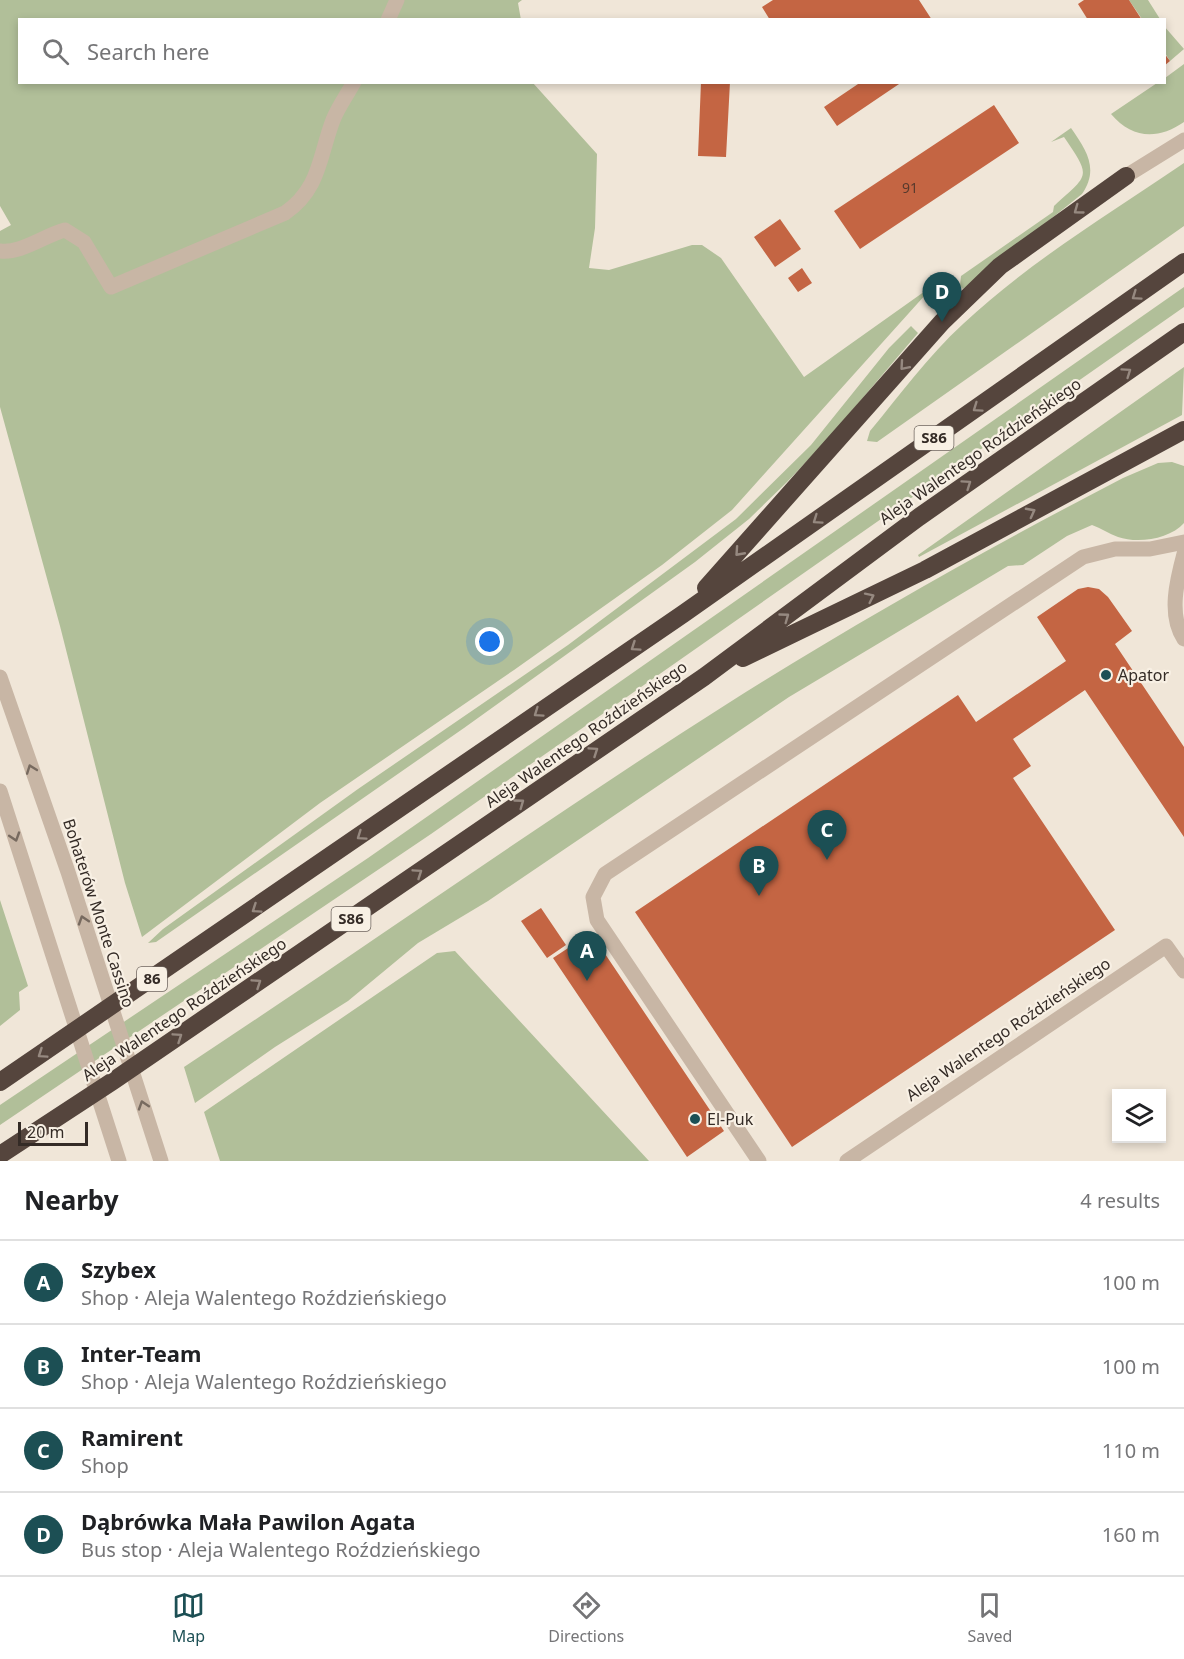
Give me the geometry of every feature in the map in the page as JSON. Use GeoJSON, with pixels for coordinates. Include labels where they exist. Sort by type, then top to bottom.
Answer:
{"type":"FeatureCollection","features":[{"type":"Feature","properties":{"kind":"highway"},"geometry":{"type":"LineString","coordinates":[[683,614],[942,322],[1000,266],[1126,176]]}},
{"type":"Feature","properties":{"kind":"highway","name":"S86"},"geometry":{"type":"LineString","coordinates":[[586,680],[1184,262]]}},
{"type":"Feature","properties":{"kind":"highway","name":"Aleja Walentego Roździeńskiego"},"geometry":{"type":"LineString","coordinates":[[0,1155],[209,1016],[704,677],[919,518],[1184,332]]}},
{"type":"Feature","properties":{"kind":"highway"},"geometry":{"type":"LineString","coordinates":[[704,677],[925,570],[1184,430]]}},
{"type":"Feature","properties":{"kind":"highway","name":"86"},"geometry":{"type":"LineString","coordinates":[[0,1082],[294,883],[586,680]]}},
{"type":"Feature","properties":{"kind":"street"},"geometry":{"type":"LineString","coordinates":[[389,18],[397,0]]}},
{"type":"Feature","properties":{"kind":"street"},"geometry":{"type":"LineString","coordinates":[[0,251],[12,253],[46,235],[65,230],[84,242],[111,287],[285,213],[309,192],[334,118],[353,84]]}},
{"type":"Feature","properties":{"kind":"street"},"geometry":{"type":"LineString","coordinates":[[1126,176],[1184,140]]}},
{"type":"Feature","properties":{"kind":"street"},"geometry":{"type":"LineString","coordinates":[[759,1161],[597,920],[592,897],[605,874],[1083,557],[1115,549],[1150,549],[1184,543]]}},
{"type":"Feature","properties":{"kind":"street"},"geometry":{"type":"LineString","coordinates":[[1184,554],[1176,584],[1176,627],[1184,639]]}},
{"type":"Feature","properties":{"kind":"street","name":"Bohaterów Monte Cassino"},"geometry":{"type":"LineString","coordinates":[[0,677],[68,872],[161,1161]]}},
{"type":"Feature","properties":{"kind":"street"},"geometry":{"type":"LineString","coordinates":[[0,790],[119,1161]]}},
{"type":"Feature","properties":{"kind":"street","name":"Aleja Walentego Roździeńskiego"},"geometry":{"type":"LineString","coordinates":[[847,1161],[1166,946],[1184,971]]}},
{"type":"Feature","properties":{"kind":"green space"},"geometry":{"type":"Polygon","coordinates":[[[0,0],[522,0],[518,3],[521,18],[18,18],[18,84],[534,84],[597,154],[595,228],[589,268],[609,270],[692,245],[702,245],[721,258],[804,377],[935,284],[732,510],[662,565],[320,803],[142,937],[125,883],[60,626],[0,407],[0,231],[11,225],[0,206],[0,0]]]}},
{"type":"Feature","properties":{"kind":"green space"},"geometry":{"type":"Polygon","coordinates":[[[1129,0],[1148,0],[1159,18],[1141,18],[1129,0]]]}},
{"type":"Feature","properties":{"kind":"green space"},"geometry":{"type":"Polygon","coordinates":[[[1166,28],[1184,49],[1170,61],[1166,55],[1166,28]]]}},
{"type":"Feature","properties":{"kind":"green space"},"geometry":{"type":"Polygon","coordinates":[[[1184,64],[1184,122],[1165,132],[1146,134],[1128,128],[1111,114],[1156,84],[1166,84],[1166,77],[1184,64]]]}},
{"type":"Feature","properties":{"kind":"green space"},"geometry":{"type":"Polygon","coordinates":[[[1071,128],[1089,160],[1090,176],[1082,194],[963,289],[960,286],[961,276],[1053,212],[1054,206],[1080,181],[1083,175],[1082,168],[1064,137],[1051,142],[1071,128]]]}},
{"type":"Feature","properties":{"kind":"green space"},"geometry":{"type":"Polygon","coordinates":[[[1184,163],[1184,226],[877,442],[867,441],[870,431],[926,362],[988,301],[1070,239],[1184,163]]]}},
{"type":"Feature","properties":{"kind":"green space"},"geometry":{"type":"Polygon","coordinates":[[[1184,287],[1184,307],[431,834],[0,1125],[0,1105],[368,858],[1184,287]]]}},
{"type":"Feature","properties":{"kind":"green space"},"geometry":{"type":"Polygon","coordinates":[[[911,326],[918,333],[826,441],[749,519],[695,562],[464,728],[156,942],[148,943],[163,929],[358,789],[568,645],[736,519],[811,445],[889,348],[911,326]]]}},
{"type":"Feature","properties":{"kind":"green space"},"geometry":{"type":"Polygon","coordinates":[[[1184,367],[1182,415],[919,557],[918,555],[1184,367]]]}},
{"type":"Feature","properties":{"kind":"green space"},"geometry":{"type":"Polygon","coordinates":[[[1172,462],[1184,466],[1184,523],[1171,533],[1153,539],[1135,540],[1118,537],[1092,525],[1067,536],[1023,565],[1008,566],[789,697],[488,901],[418,943],[348,1001],[275,1047],[195,1103],[184,1067],[658,748],[824,644],[1022,531],[1123,478],[1158,463],[1172,462]]]}},
{"type":"Feature","properties":{"kind":"green space"},"geometry":{"type":"Polygon","coordinates":[[[0,900],[28,986],[19,992],[20,1010],[0,1026],[0,900]]]}},
{"type":"Feature","properties":{"kind":"green space"},"geometry":{"type":"Polygon","coordinates":[[[455,951],[649,1161],[220,1161],[204,1112],[437,953],[455,951]]]}},
{"type":"Feature","properties":{"kind":"building"},"geometry":{"type":"Polygon","coordinates":[[[773,0],[919,0],[931,18],[769,18],[762,7],[773,0]]]}},
{"type":"Feature","properties":{"kind":"building"},"geometry":{"type":"Polygon","coordinates":[[[1084,0],[1129,0],[1141,18],[1087,18],[1078,4],[1084,0]]]}},
{"type":"Feature","properties":{"kind":"building"},"geometry":{"type":"Polygon","coordinates":[[[701,84],[730,84],[726,157],[698,156],[701,84]]]}},
{"type":"Feature","properties":{"kind":"building"},"geometry":{"type":"Polygon","coordinates":[[[858,84],[899,84],[837,126],[824,107],[858,84]]]}},
{"type":"Feature","properties":{"kind":"building"},"geometry":{"type":"Polygon","coordinates":[[[994,105],[1019,143],[860,249],[834,211],[994,105]]]}},
{"type":"Feature","properties":{"kind":"building"},"geometry":{"type":"Polygon","coordinates":[[[780,219],[801,249],[775,267],[754,237],[780,219]]]}},
{"type":"Feature","properties":{"kind":"building"},"geometry":{"type":"Polygon","coordinates":[[[802,268],[812,283],[798,292],[788,278],[802,268]]]}},
{"type":"Feature","properties":{"kind":"building"},"geometry":{"type":"Polygon","coordinates":[[[1088,587],[1099,589],[1108,597],[1132,631],[1115,644],[1184,747],[1184,837],[1085,690],[1013,739],[1031,766],[1013,778],[1115,930],[792,1147],[635,912],[958,695],[976,722],[1066,661],[1037,617],[1078,589],[1088,587]]]}},
{"type":"Feature","properties":{"kind":"building"},"geometry":{"type":"Polygon","coordinates":[[[541,908],[566,945],[547,958],[521,921],[541,908]]]}},
{"type":"Feature","properties":{"kind":"building"},"geometry":{"type":"Polygon","coordinates":[[[591,933],[724,1131],[687,1157],[553,958],[591,933]]]}},
{"type":"Feature","properties":{"kind":"place","name":"Dąbrówka Mała Pawilon Agata"},"geometry":{"type":"Point","coordinates":[942,322]}},
{"type":"Feature","properties":{"kind":"place","name":"Apator"},"geometry":{"type":"Point","coordinates":[1106,675]}},
{"type":"Feature","properties":{"kind":"place","name":"Ramirent"},"geometry":{"type":"Point","coordinates":[827,860]}},
{"type":"Feature","properties":{"kind":"place","name":"Inter-Team"},"geometry":{"type":"Point","coordinates":[759,896]}},
{"type":"Feature","properties":{"kind":"place","name":"Szybex"},"geometry":{"type":"Point","coordinates":[587,981]}},
{"type":"Feature","properties":{"kind":"place","name":"El-Puk"},"geometry":{"type":"Point","coordinates":[695,1119]}}]}
